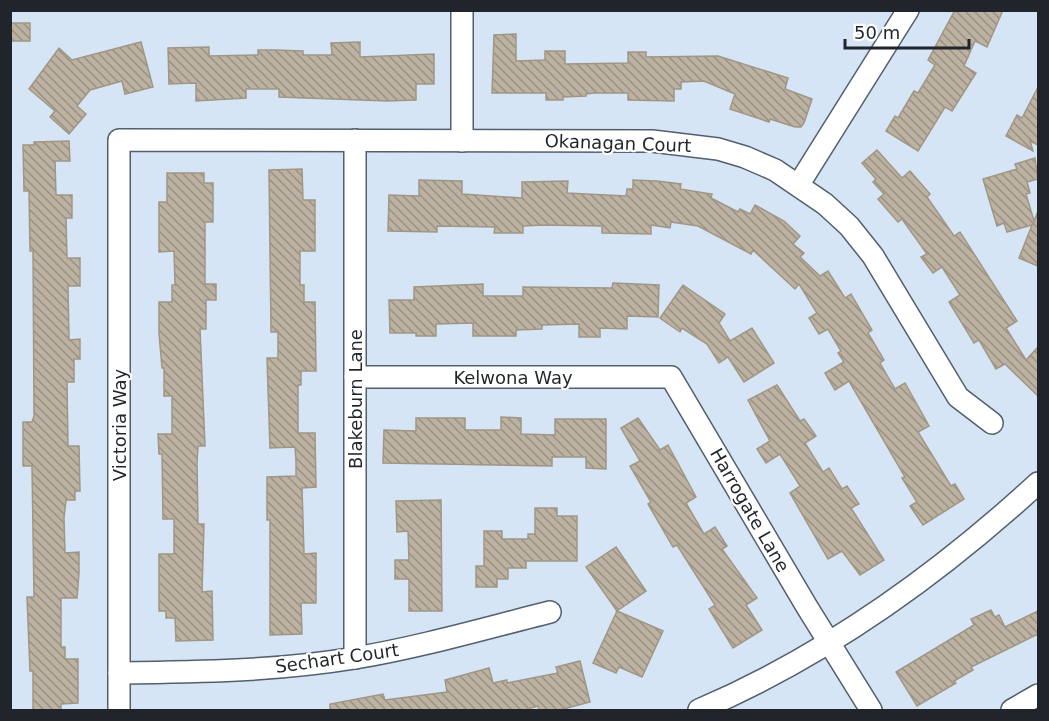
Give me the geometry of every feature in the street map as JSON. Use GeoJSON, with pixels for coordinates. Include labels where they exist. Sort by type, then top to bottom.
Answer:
{"type":"FeatureCollection","features":[{"type":"Feature","properties":{"kind":"street"},"geometry":{"type":"LineString","coordinates":[[462,10],[462,141]]}},
{"type":"Feature","properties":{"kind":"street"},"geometry":{"type":"LineString","coordinates":[[799,184],[908,10]]}},
{"type":"Feature","properties":{"kind":"street","name":"Okanagan Court"},"geometry":{"type":"LineString","coordinates":[[119,140],[681,142],[745,157],[799,184],[825,204],[855,234],[873,256],[958,397],[992,423]]}},
{"type":"Feature","properties":{"kind":"street","name":"Victoria Way"},"geometry":{"type":"LineString","coordinates":[[118,711],[119,140]]}},
{"type":"Feature","properties":{"kind":"street","name":"Blakeburn Lane"},"geometry":{"type":"LineString","coordinates":[[355,141],[355,658]]}},
{"type":"Feature","properties":{"kind":"street","name":"Kelwona Way"},"geometry":{"type":"LineString","coordinates":[[355,377],[671,377]]}},
{"type":"Feature","properties":{"kind":"street","name":"Harrogate Lane"},"geometry":{"type":"LineString","coordinates":[[671,377],[871,711]]}},
{"type":"Feature","properties":{"kind":"street"},"geometry":{"type":"LineString","coordinates":[[699,711],[830,642],[949,561],[1038,483]]}},
{"type":"Feature","properties":{"kind":"street","name":"Sechart Court"},"geometry":{"type":"LineString","coordinates":[[119,673],[225,672],[355,658],[550,612]]}},
{"type":"Feature","properties":{"kind":"street"},"geometry":{"type":"LineString","coordinates":[[1012,711],[1038,695]]}},
{"type":"Feature","properties":{"kind":"building"},"geometry":{"type":"Polygon","coordinates":[[[955,10],[1003,10],[987,47],[975,41],[964,66],[976,73],[952,111],[945,107],[918,151],[886,131],[895,116],[898,118],[914,91],[918,93],[935,65],[928,60],[955,10]]]}},
{"type":"Feature","properties":{"kind":"building"},"geometry":{"type":"Polygon","coordinates":[[[10,23],[30,23],[30,41],[10,41],[10,23]]]}},
{"type":"Feature","properties":{"kind":"building"},"geometry":{"type":"Polygon","coordinates":[[[516,34],[516,61],[545,60],[545,51],[565,51],[565,64],[628,63],[628,52],[646,52],[646,57],[718,56],[788,78],[785,89],[812,99],[804,123],[801,127],[795,127],[770,119],[769,122],[730,109],[735,94],[704,81],[681,82],[681,89],[674,89],[674,101],[628,100],[628,93],[594,93],[586,94],[586,96],[563,97],[563,100],[546,100],[546,93],[492,93],[494,35],[516,34]]]}},
{"type":"Feature","properties":{"kind":"building"},"geometry":{"type":"Polygon","coordinates":[[[141,42],[153,87],[125,94],[122,81],[90,90],[77,106],[86,114],[69,134],[50,117],[55,111],[29,89],[59,48],[72,60],[141,42]]]}},
{"type":"Feature","properties":{"kind":"building"},"geometry":{"type":"Polygon","coordinates":[[[360,42],[360,57],[434,54],[434,84],[416,84],[416,100],[279,97],[279,89],[246,89],[246,98],[196,101],[196,83],[169,84],[168,48],[209,47],[209,56],[258,55],[258,50],[303,51],[303,55],[332,55],[331,43],[360,42]]]}},
{"type":"Feature","properties":{"kind":"building"},"geometry":{"type":"Polygon","coordinates":[[[1038,87],[1038,145],[1030,141],[1033,151],[1006,136],[1017,115],[1022,118],[1038,87]]]}},
{"type":"Feature","properties":{"kind":"building"},"geometry":{"type":"Polygon","coordinates":[[[69,141],[70,161],[55,161],[56,195],[72,195],[72,218],[66,218],[67,258],[80,258],[80,286],[68,286],[69,340],[80,339],[80,359],[74,359],[74,382],[67,382],[68,446],[79,446],[80,491],[75,491],[75,500],[66,500],[64,518],[65,553],[79,552],[79,573],[77,598],[61,598],[61,647],[65,647],[65,659],[78,659],[78,703],[61,704],[61,711],[33,711],[33,671],[30,671],[27,597],[34,597],[32,466],[23,466],[23,422],[32,422],[34,416],[33,251],[30,251],[29,191],[24,191],[23,145],[34,145],[34,142],[69,141]]]}},
{"type":"Feature","properties":{"kind":"building"},"geometry":{"type":"Polygon","coordinates":[[[877,150],[902,178],[910,171],[930,194],[927,197],[954,236],[960,232],[1017,321],[1006,328],[1026,360],[1038,347],[1038,396],[1005,364],[996,369],[979,340],[974,343],[949,302],[960,295],[942,267],[933,273],[921,257],[927,254],[902,219],[898,222],[878,199],[884,194],[873,182],[876,179],[862,163],[877,150]]]}},
{"type":"Feature","properties":{"kind":"building"},"geometry":{"type":"Polygon","coordinates":[[[1035,158],[1038,179],[1027,182],[1030,193],[1026,194],[1034,221],[1038,211],[1038,266],[1019,258],[1032,225],[1007,232],[1004,223],[997,226],[983,179],[1017,169],[1015,164],[1035,158]]]}},
{"type":"Feature","properties":{"kind":"building"},"geometry":{"type":"Polygon","coordinates":[[[302,169],[303,200],[315,200],[315,251],[300,251],[300,285],[304,285],[304,302],[315,302],[316,371],[301,371],[301,385],[298,385],[298,433],[315,433],[316,487],[302,488],[304,554],[316,553],[316,603],[301,603],[302,634],[270,635],[270,520],[267,520],[267,477],[296,476],[296,461],[295,447],[270,448],[267,358],[278,358],[278,332],[271,332],[269,170],[302,169]]]}},
{"type":"Feature","properties":{"kind":"building"},"geometry":{"type":"Polygon","coordinates":[[[167,173],[204,173],[204,183],[213,183],[213,222],[205,222],[205,284],[216,284],[216,300],[206,300],[206,329],[200,329],[205,446],[198,446],[197,462],[198,524],[204,524],[202,592],[212,591],[213,640],[176,641],[175,618],[166,618],[166,611],[159,611],[159,554],[174,554],[174,519],[163,519],[162,454],[159,454],[158,434],[172,434],[172,396],[164,396],[164,368],[162,368],[159,333],[159,302],[172,302],[172,285],[175,285],[174,251],[159,252],[159,202],[167,202],[167,173]]]}},
{"type":"Feature","properties":{"kind":"building"},"geometry":{"type":"Polygon","coordinates":[[[419,180],[462,181],[462,194],[522,198],[522,182],[568,181],[567,193],[626,196],[627,189],[633,189],[633,180],[657,181],[681,184],[680,189],[712,194],[711,198],[738,212],[740,209],[750,214],[755,205],[784,221],[800,236],[793,244],[804,253],[800,257],[820,276],[828,271],[845,298],[851,294],[872,330],[868,333],[884,360],[880,363],[895,389],[905,383],[929,426],[918,432],[951,486],[955,484],[964,499],[923,525],[910,506],[917,502],[902,478],[905,477],[849,381],[835,390],[825,373],[844,362],[838,353],[841,351],[828,329],[819,334],[809,318],[817,313],[799,284],[795,289],[753,250],[751,254],[698,226],[671,222],[670,228],[651,225],[651,234],[602,233],[602,226],[543,225],[523,226],[523,233],[494,233],[495,227],[437,226],[437,232],[388,231],[389,195],[419,196],[419,180]]]}},
{"type":"Feature","properties":{"kind":"building"},"geometry":{"type":"Polygon","coordinates":[[[613,283],[659,285],[658,317],[627,316],[627,329],[600,328],[600,337],[579,337],[579,324],[542,325],[542,329],[516,330],[516,336],[473,336],[473,323],[436,324],[436,336],[390,333],[389,300],[414,300],[414,287],[483,284],[483,296],[523,296],[523,287],[612,288],[613,283]]]}},
{"type":"Feature","properties":{"kind":"building"},"geometry":{"type":"Polygon","coordinates":[[[683,285],[725,314],[719,323],[730,341],[752,328],[774,363],[744,382],[728,357],[719,363],[707,344],[682,328],[680,332],[660,318],[683,285]]]}},
{"type":"Feature","properties":{"kind":"building"},"geometry":{"type":"Polygon","coordinates":[[[777,385],[800,421],[804,419],[816,436],[805,443],[823,472],[829,468],[842,489],[847,486],[859,504],[851,508],[884,560],[860,575],[842,551],[828,559],[790,493],[800,486],[780,454],[766,463],[757,449],[770,441],[748,400],[777,385]]]}},
{"type":"Feature","properties":{"kind":"building"},"geometry":{"type":"Polygon","coordinates":[[[501,417],[521,418],[521,434],[555,435],[555,419],[606,419],[606,469],[586,468],[586,457],[552,457],[552,466],[383,463],[384,430],[416,431],[416,418],[465,418],[465,430],[501,430],[501,417]]]}},
{"type":"Feature","properties":{"kind":"building"},"geometry":{"type":"Polygon","coordinates":[[[638,418],[660,450],[668,445],[696,497],[686,503],[704,534],[715,527],[727,546],[722,549],[757,598],[746,605],[762,630],[733,648],[709,609],[715,605],[677,545],[673,547],[648,504],[651,502],[630,466],[640,461],[621,428],[638,418]]]}},
{"type":"Feature","properties":{"kind":"building"},"geometry":{"type":"Polygon","coordinates":[[[441,500],[442,611],[409,611],[409,579],[395,579],[395,560],[409,560],[408,531],[397,532],[396,501],[441,500]]]}},
{"type":"Feature","properties":{"kind":"building"},"geometry":{"type":"Polygon","coordinates":[[[535,508],[557,508],[557,516],[577,516],[577,561],[526,561],[526,568],[508,568],[508,579],[497,579],[497,587],[476,587],[476,566],[484,566],[484,531],[502,531],[502,539],[528,539],[528,534],[535,534],[535,508]]]}},
{"type":"Feature","properties":{"kind":"building"},"geometry":{"type":"Polygon","coordinates":[[[616,547],[646,591],[617,611],[586,567],[616,547]]]}},
{"type":"Feature","properties":{"kind":"building"},"geometry":{"type":"Polygon","coordinates":[[[991,610],[995,617],[999,615],[1005,627],[1038,611],[1038,634],[971,667],[973,670],[954,681],[956,683],[917,706],[896,672],[974,625],[971,619],[991,610]]]}},
{"type":"Feature","properties":{"kind":"building"},"geometry":{"type":"Polygon","coordinates":[[[617,611],[663,631],[642,677],[619,667],[616,673],[593,663],[617,611]]]}},
{"type":"Feature","properties":{"kind":"building"},"geometry":{"type":"Polygon","coordinates":[[[580,661],[590,702],[556,711],[539,711],[538,706],[521,711],[330,711],[330,704],[383,694],[385,700],[447,692],[445,680],[489,668],[493,683],[507,680],[507,683],[558,673],[556,667],[580,661]]]}}]}
